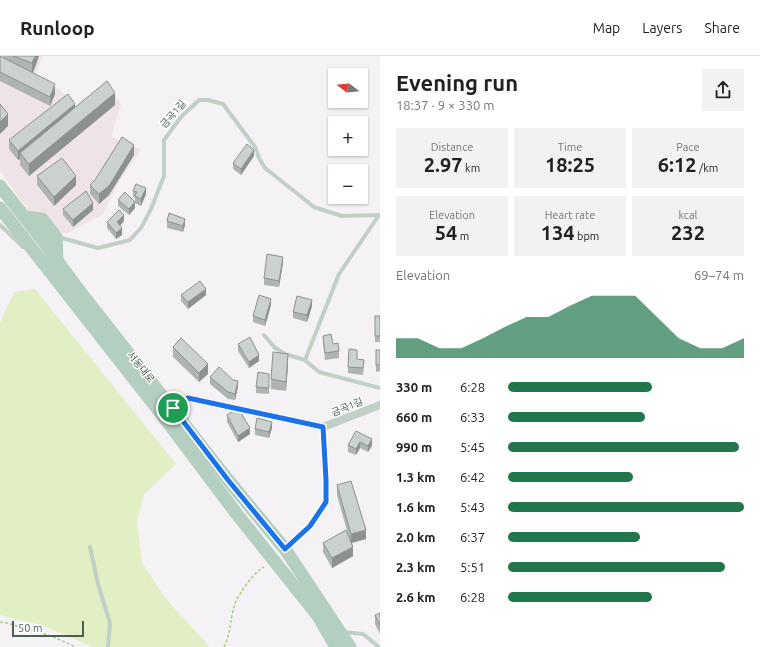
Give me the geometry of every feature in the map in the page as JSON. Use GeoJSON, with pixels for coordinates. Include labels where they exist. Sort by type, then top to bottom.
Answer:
{"type":"FeatureCollection","features":[{"type":"Feature","properties":{"kind":"main road","name":"서동대로"},"geometry":{"type":"LineString","coordinates":[[0,186],[25,217],[53,265]]}},
{"type":"Feature","properties":{"kind":"main road","name":"서동대로"},"geometry":{"type":"LineString","coordinates":[[0,208],[53,265],[168,412],[228,480],[285,549],[350,647]]}},
{"type":"Feature","properties":{"kind":"main road"},"geometry":{"type":"LineString","coordinates":[[25,217],[42,219],[56,236],[53,265]]}},
{"type":"Feature","properties":{"kind":"main road","name":"서동대로"},"geometry":{"type":"LineString","coordinates":[[168,412],[236,512],[318,616],[336,647]]}},
{"type":"Feature","properties":{"kind":"street","name":"금곡1길"},"geometry":{"type":"LineString","coordinates":[[168,412],[179,402],[188,398],[323,427],[380,405]]}},
{"type":"Feature","properties":{"kind":"lane","name":"금곡1길"},"geometry":{"type":"LineString","coordinates":[[56,236],[98,248],[130,240],[140,228],[151,209],[164,176],[164,140],[181,117],[199,100],[208,100],[223,104],[255,147],[265,168],[314,207],[342,216],[380,215]]}},
{"type":"Feature","properties":{"kind":"lane","name":"금곡1길"},"geometry":{"type":"LineString","coordinates":[[305,360],[340,274],[380,215]]}},
{"type":"Feature","properties":{"kind":"lane"},"geometry":{"type":"LineString","coordinates":[[0,225],[36,259],[53,265]]}},
{"type":"Feature","properties":{"kind":"lane","name":"금곡1길"},"geometry":{"type":"LineString","coordinates":[[264,335],[274,348],[284,354],[305,360],[320,372],[380,388]]}},
{"type":"Feature","properties":{"kind":"lane"},"geometry":{"type":"LineString","coordinates":[[285,549],[310,526],[326,502],[323,427]]}},
{"type":"Feature","properties":{"kind":"lane"},"geometry":{"type":"LineString","coordinates":[[90,547],[98,584],[110,624],[108,647]]}},
{"type":"Feature","properties":{"kind":"lane"},"geometry":{"type":"LineString","coordinates":[[340,631],[363,634],[379,647]]}},
{"type":"Feature","properties":{"kind":"path"},"geometry":{"type":"LineString","coordinates":[[224,647],[227,641],[235,604],[249,581],[261,568],[275,562]]}},
{"type":"Feature","properties":{"kind":"path"},"geometry":{"type":"LineString","coordinates":[[0,622],[51,636],[76,647]]}},
{"type":"Feature","properties":{"kind":"shaded area"},"geometry":{"type":"Polygon","coordinates":[[[0,56],[43,56],[34,78],[60,90],[79,109],[108,86],[121,104],[111,137],[141,150],[120,180],[103,214],[66,234],[39,225],[0,171],[0,56]]]}},
{"type":"Feature","properties":{"kind":"green space"},"geometry":{"type":"Polygon","coordinates":[[[35,289],[176,464],[144,494],[137,522],[142,563],[166,599],[209,646],[207,647],[93,647],[41,625],[0,615],[0,323],[14,292],[35,289]]]}},
{"type":"Feature","properties":{"kind":"building"},"geometry":{"type":"Polygon","coordinates":[[[0,56],[55,84],[50,97],[0,72],[0,56]]]}},
{"type":"Feature","properties":{"kind":"building"},"geometry":{"type":"Polygon","coordinates":[[[13,56],[35,56],[32,63],[13,56]]]}},
{"type":"Feature","properties":{"kind":"building"},"geometry":{"type":"Polygon","coordinates":[[[107,81],[115,93],[29,164],[20,153],[107,81]]]}},
{"type":"Feature","properties":{"kind":"building"},"geometry":{"type":"Polygon","coordinates":[[[68,94],[75,104],[18,151],[9,140],[68,94]]]}},
{"type":"Feature","properties":{"kind":"building"},"geometry":{"type":"Polygon","coordinates":[[[0,104],[8,114],[0,122],[0,104]]]}},
{"type":"Feature","properties":{"kind":"building"},"geometry":{"type":"Polygon","coordinates":[[[122,137],[134,145],[109,186],[99,194],[90,185],[95,180],[122,137]]]}},
{"type":"Feature","properties":{"kind":"building"},"geometry":{"type":"Polygon","coordinates":[[[247,144],[254,150],[241,169],[233,163],[247,144]]]}},
{"type":"Feature","properties":{"kind":"building"},"geometry":{"type":"Polygon","coordinates":[[[62,158],[76,176],[54,197],[37,176],[62,158]]]}},
{"type":"Feature","properties":{"kind":"building"},"geometry":{"type":"Polygon","coordinates":[[[136,184],[146,188],[141,199],[135,196],[137,192],[133,191],[136,184]]]}},
{"type":"Feature","properties":{"kind":"building"},"geometry":{"type":"Polygon","coordinates":[[[86,191],[93,203],[73,220],[63,209],[86,191]]]}},
{"type":"Feature","properties":{"kind":"building"},"geometry":{"type":"Polygon","coordinates":[[[125,192],[135,202],[129,209],[118,200],[125,192]]]}},
{"type":"Feature","properties":{"kind":"building"},"geometry":{"type":"Polygon","coordinates":[[[119,210],[124,215],[117,222],[122,228],[116,233],[107,222],[119,210]]]}},
{"type":"Feature","properties":{"kind":"building"},"geometry":{"type":"Polygon","coordinates":[[[169,213],[185,219],[183,226],[167,221],[169,213]]]}},
{"type":"Feature","properties":{"kind":"building"},"geometry":{"type":"Polygon","coordinates":[[[267,254],[283,257],[279,281],[264,278],[267,254]]]}},
{"type":"Feature","properties":{"kind":"building"},"geometry":{"type":"Polygon","coordinates":[[[200,281],[206,289],[188,302],[181,295],[200,281]]]}},
{"type":"Feature","properties":{"kind":"building"},"geometry":{"type":"Polygon","coordinates":[[[259,295],[271,299],[265,320],[253,316],[259,295]]]}},
{"type":"Feature","properties":{"kind":"building"},"geometry":{"type":"Polygon","coordinates":[[[297,296],[312,300],[307,315],[293,312],[297,296]]]}},
{"type":"Feature","properties":{"kind":"building"},"geometry":{"type":"Polygon","coordinates":[[[375,316],[380,316],[380,336],[375,336],[375,316]]]}},
{"type":"Feature","properties":{"kind":"building"},"geometry":{"type":"Polygon","coordinates":[[[331,334],[333,344],[338,343],[339,351],[325,353],[323,336],[331,334]]]}},
{"type":"Feature","properties":{"kind":"building"},"geometry":{"type":"Polygon","coordinates":[[[250,337],[259,355],[249,362],[238,344],[250,337]]]}},
{"type":"Feature","properties":{"kind":"building"},"geometry":{"type":"Polygon","coordinates":[[[181,338],[208,364],[199,373],[173,347],[181,338]]]}},
{"type":"Feature","properties":{"kind":"building"},"geometry":{"type":"Polygon","coordinates":[[[349,349],[357,350],[357,359],[364,360],[363,368],[348,367],[349,349]]]}},
{"type":"Feature","properties":{"kind":"building"},"geometry":{"type":"Polygon","coordinates":[[[376,350],[380,350],[380,365],[376,365],[376,350]]]}},
{"type":"Feature","properties":{"kind":"building"},"geometry":{"type":"Polygon","coordinates":[[[273,352],[288,354],[286,382],[271,379],[273,352]]]}},
{"type":"Feature","properties":{"kind":"building"},"geometry":{"type":"Polygon","coordinates":[[[219,367],[233,380],[238,381],[235,394],[228,392],[210,377],[219,367]]]}},
{"type":"Feature","properties":{"kind":"building"},"geometry":{"type":"Polygon","coordinates":[[[258,372],[269,374],[269,388],[256,387],[258,372]]]}},
{"type":"Feature","properties":{"kind":"building"},"geometry":{"type":"Polygon","coordinates":[[[238,408],[250,428],[238,436],[227,415],[238,408]]]}},
{"type":"Feature","properties":{"kind":"building"},"geometry":{"type":"Polygon","coordinates":[[[257,418],[272,422],[269,432],[255,429],[257,418]]]}},
{"type":"Feature","properties":{"kind":"building"},"geometry":{"type":"Polygon","coordinates":[[[356,431],[372,439],[368,446],[360,442],[356,449],[348,445],[356,431]]]}},
{"type":"Feature","properties":{"kind":"building"},"geometry":{"type":"Polygon","coordinates":[[[351,481],[366,530],[351,534],[337,485],[351,481]]]}},
{"type":"Feature","properties":{"kind":"building"},"geometry":{"type":"Polygon","coordinates":[[[346,530],[353,547],[332,558],[323,543],[346,530]]]}},
{"type":"Feature","properties":{"kind":"building"},"geometry":{"type":"Polygon","coordinates":[[[380,613],[380,625],[375,615],[380,613]]]}},
{"type":"Feature","properties":{"kind":"route"},"geometry":{"type":"LineString","coordinates":[[188,398],[323,427],[326,502],[310,526],[285,549],[228,480],[173,408],[179,402],[188,398]]}}]}
